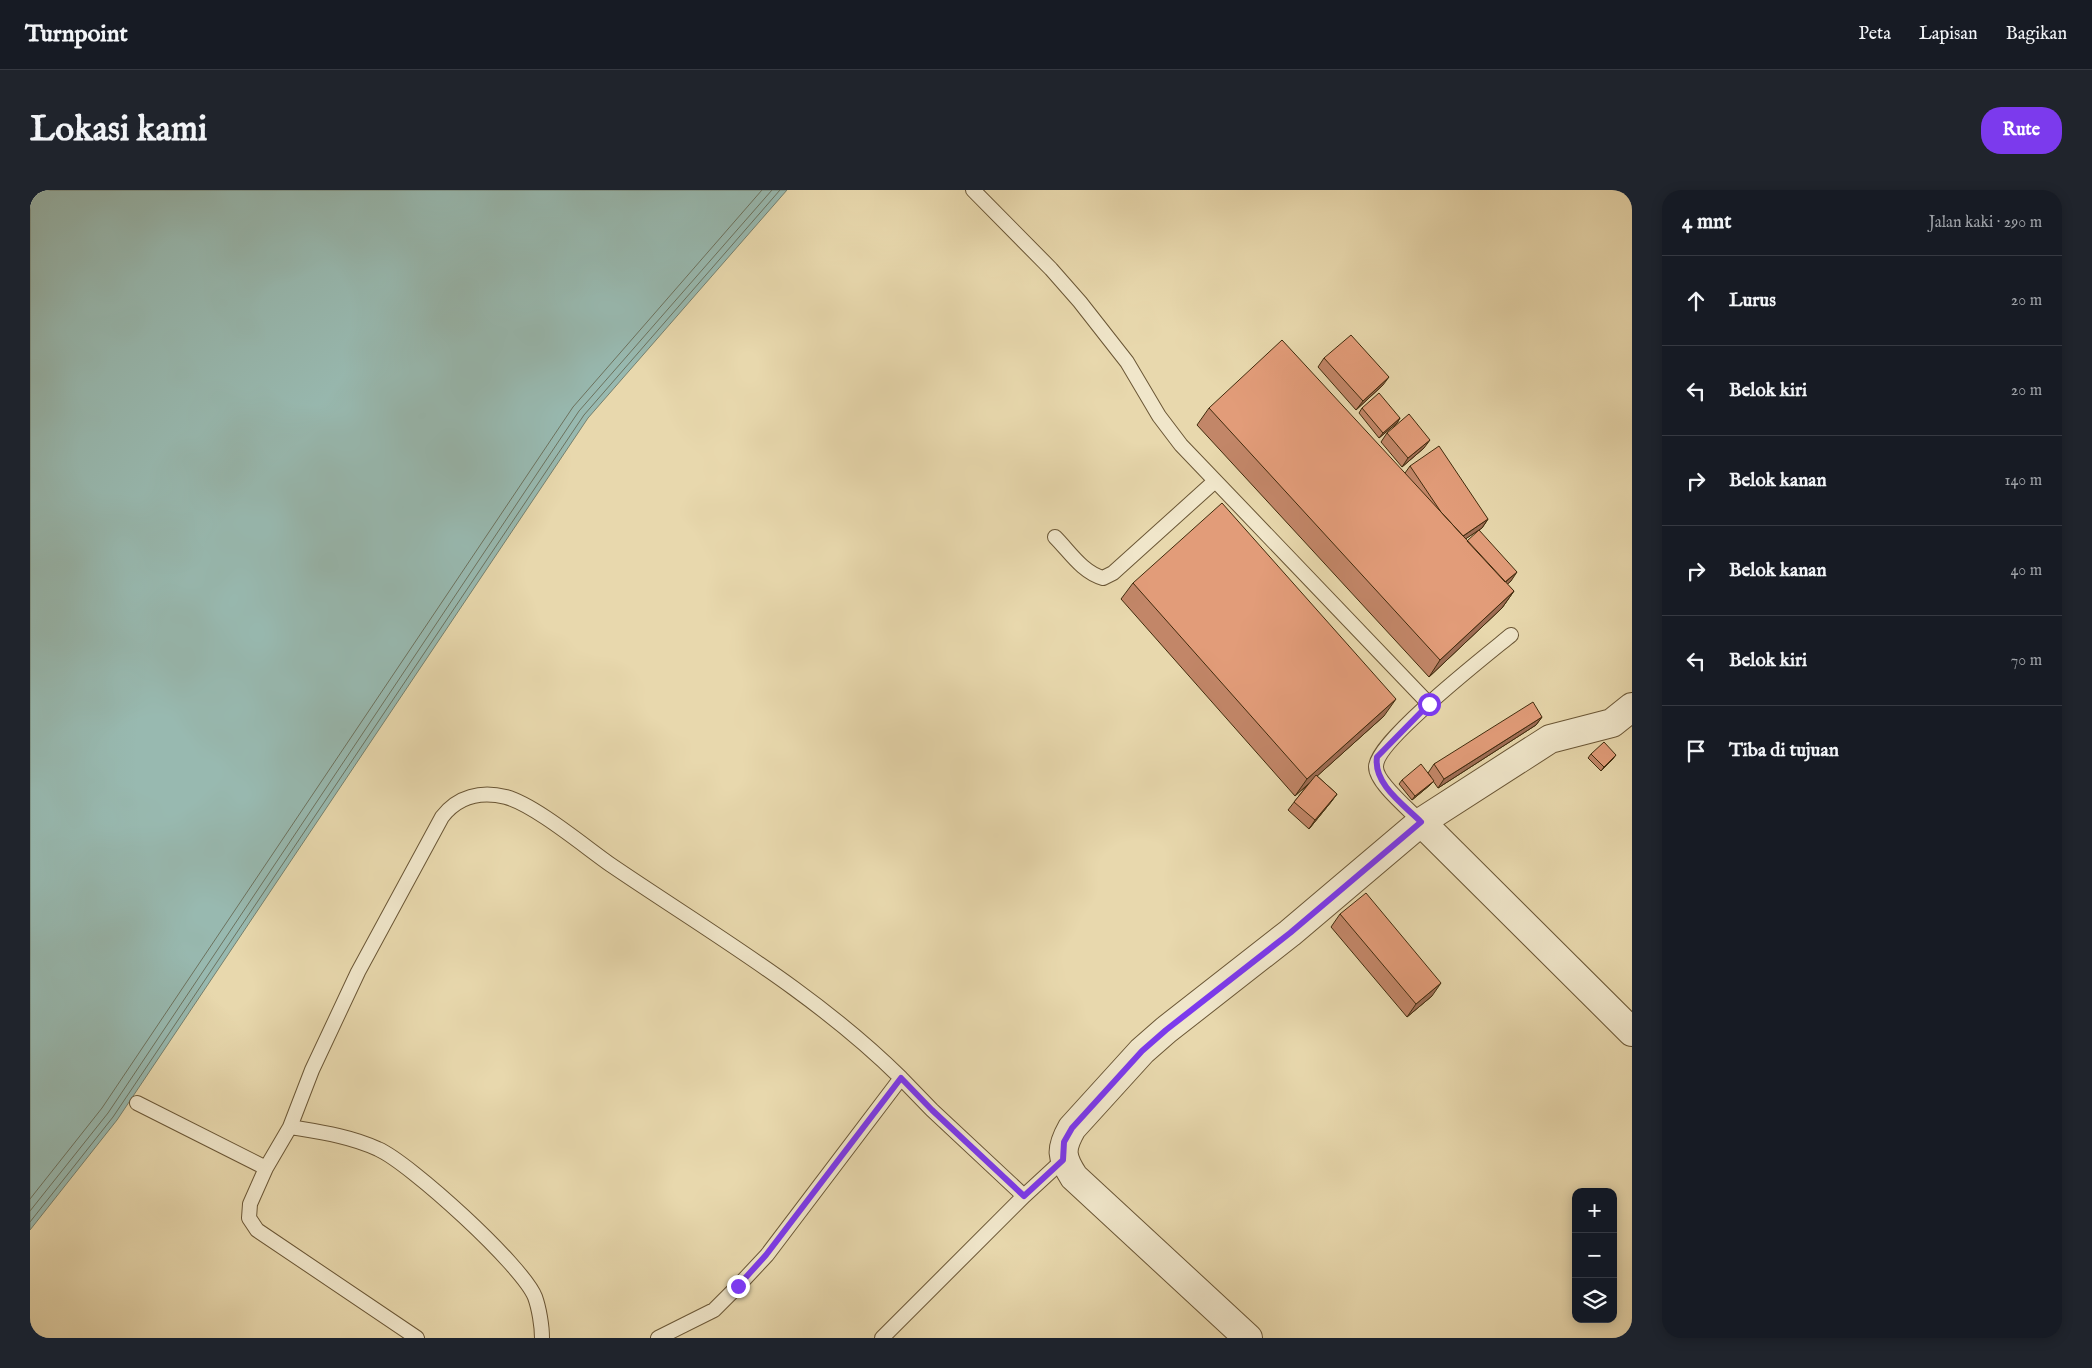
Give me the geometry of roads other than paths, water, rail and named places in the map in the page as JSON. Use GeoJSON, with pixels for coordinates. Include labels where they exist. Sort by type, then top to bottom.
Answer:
{"type":"FeatureCollection","features":[{"type":"Feature","properties":{"kind":"street"},"geometry":{"type":"LineString","coordinates":[[1248,1338],[1074,1177],[1063,1160],[1064,1142],[1072,1128],[1142,1051],[1290,933],[1421,822],[1550,739],[1612,723],[1630,714]]}},
{"type":"Feature","properties":{"kind":"street"},"geometry":{"type":"LineString","coordinates":[[1421,822],[1632,1032]]}},
{"type":"Feature","properties":{"kind":"lane"},"geometry":{"type":"LineString","coordinates":[[973,190],[1051,268],[1080,302],[1127,362],[1159,416],[1180,445],[1429,704]]}},
{"type":"Feature","properties":{"kind":"lane"},"geometry":{"type":"LineString","coordinates":[[1056,536],[1082,566],[1094,575],[1103,578],[1113,573],[1215,481]]}},
{"type":"Feature","properties":{"kind":"lane"},"geometry":{"type":"LineString","coordinates":[[1421,822],[1380,779],[1376,768],[1377,757],[1429,704],[1511,635]]}},
{"type":"Feature","properties":{"kind":"lane"},"geometry":{"type":"LineString","coordinates":[[417,1338],[257,1230],[250,1218],[250,1204],[266,1168],[290,1127],[312,1070],[358,972],[442,817],[448,809],[475,794],[506,798],[522,803],[612,866],[771,969],[867,1044],[932,1110],[1024,1196]]}},
{"type":"Feature","properties":{"kind":"lane"},"geometry":{"type":"LineString","coordinates":[[658,1338],[714,1310],[738,1286],[766,1255],[901,1078]]}},
{"type":"Feature","properties":{"kind":"lane"},"geometry":{"type":"LineString","coordinates":[[137,1103],[266,1168]]}},
{"type":"Feature","properties":{"kind":"lane"},"geometry":{"type":"LineString","coordinates":[[290,1127],[342,1135],[379,1149],[417,1174],[512,1264],[535,1296],[542,1338]]}},
{"type":"Feature","properties":{"kind":"lane"},"geometry":{"type":"LineString","coordinates":[[882,1338],[1024,1196],[1063,1160]]}},
{"type":"Feature","properties":{"kind":"water"},"geometry":{"type":"Polygon","coordinates":[[[30,190],[787,190],[588,418],[117,1120],[30,1230],[30,190]]]}}]}
